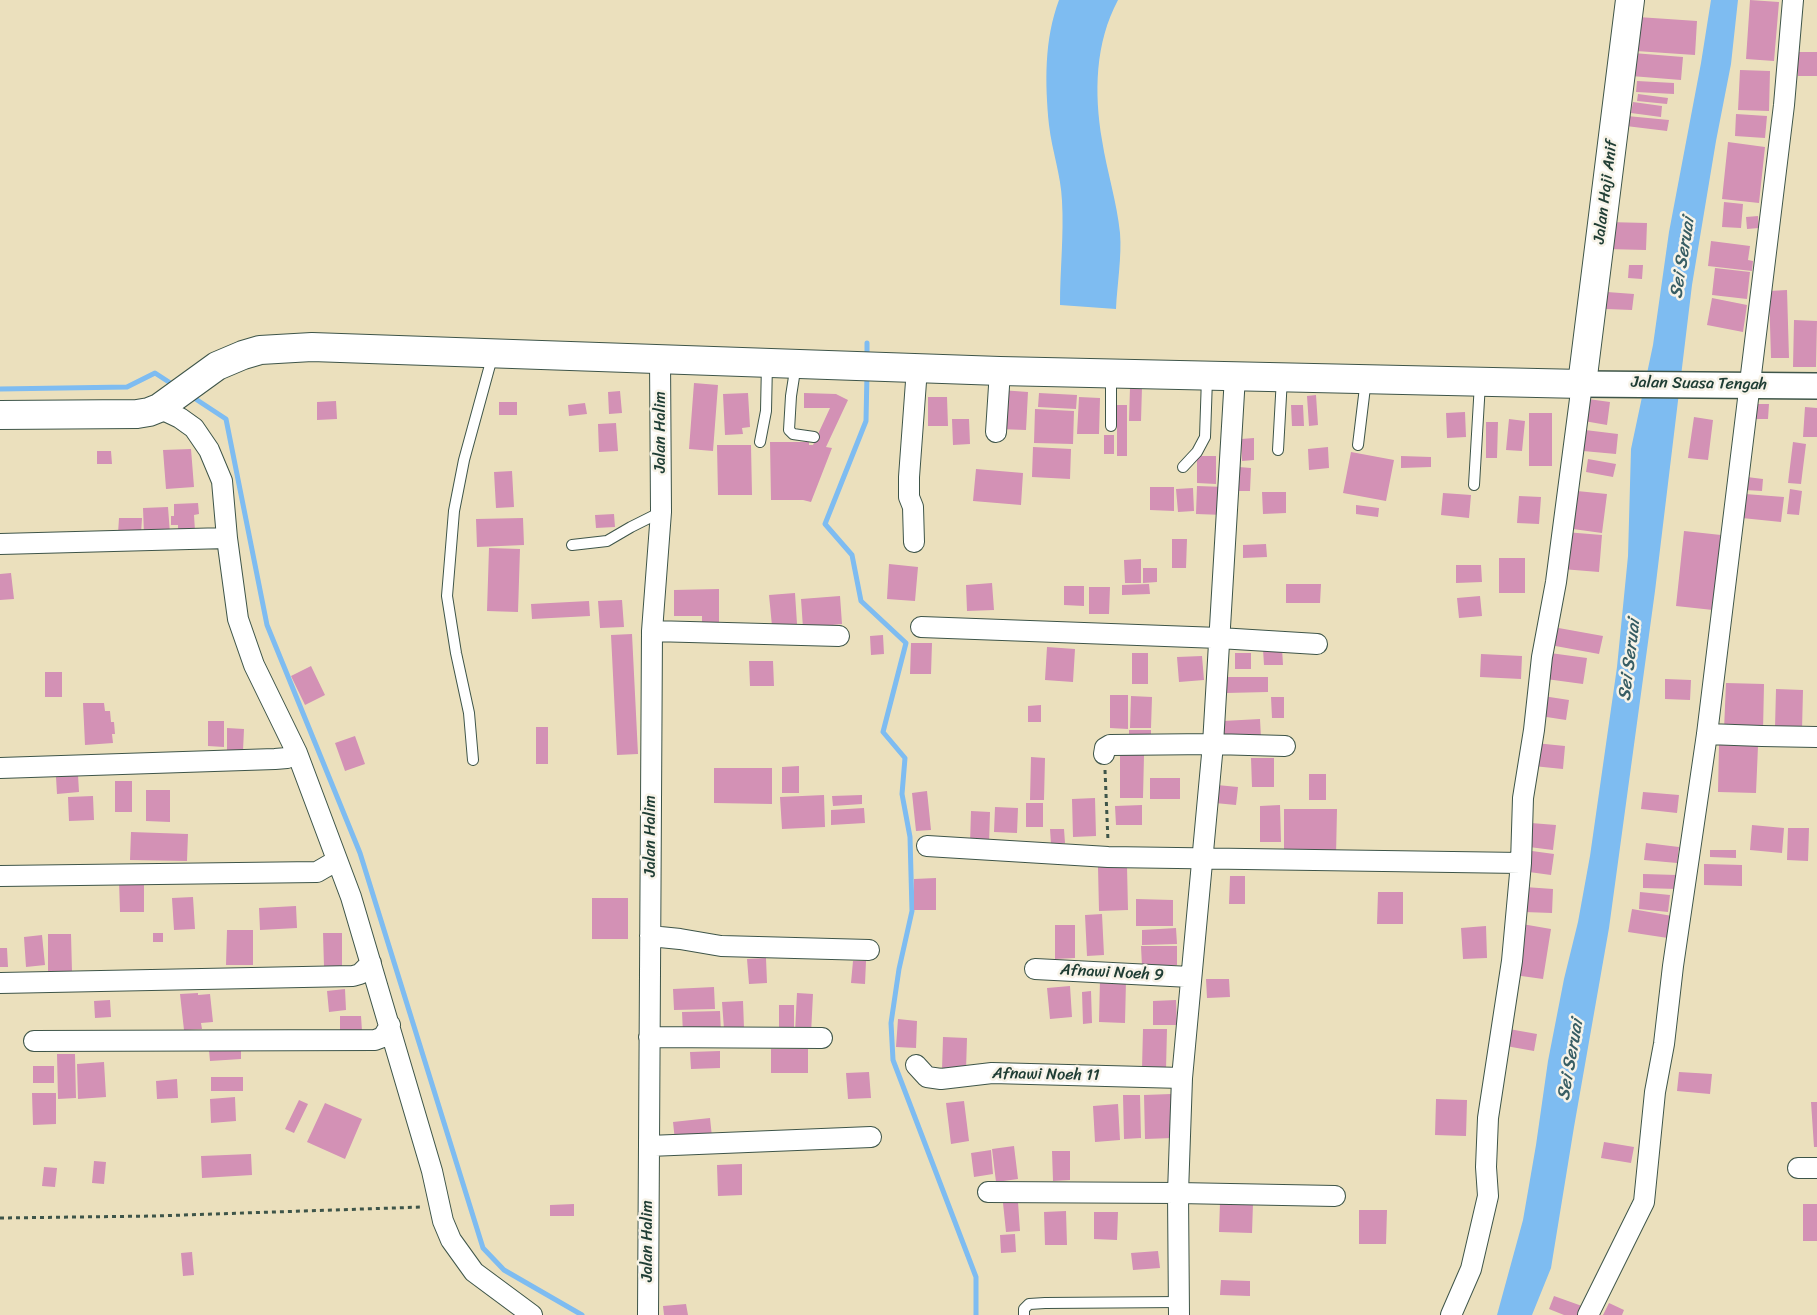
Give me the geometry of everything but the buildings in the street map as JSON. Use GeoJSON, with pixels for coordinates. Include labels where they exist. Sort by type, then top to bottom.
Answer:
{"type":"FeatureCollection","features":[{"type":"Feature","properties":{"kind":"main road","name":"Jalan Haji Anif"},"geometry":{"type":"LineString","coordinates":[[1582,384],[1630,0]]}},
{"type":"Feature","properties":{"kind":"main road"},"geometry":{"type":"LineString","coordinates":[[0,415],[136,414],[148,412],[164,404],[218,366],[243,355],[260,350],[312,347],[1000,371],[1582,384]]}},
{"type":"Feature","properties":{"kind":"street"},"geometry":{"type":"LineString","coordinates":[[1588,1315],[1644,1202],[1655,1092],[1664,1044],[1673,966],[1708,734],[1784,105],[1793,0]]}},
{"type":"Feature","properties":{"kind":"street","name":"Jalan Halim"},"geometry":{"type":"LineString","coordinates":[[648,1315],[652,631],[661,512],[660,358]]}},
{"type":"Feature","properties":{"kind":"street"},"geometry":{"type":"LineString","coordinates":[[914,542],[913,507],[909,497],[909,477],[917,368]]}},
{"type":"Feature","properties":{"kind":"street"},"geometry":{"type":"LineString","coordinates":[[996,432],[1000,371]]}},
{"type":"Feature","properties":{"kind":"street"},"geometry":{"type":"LineString","coordinates":[[1179,1309],[1178,1193],[1182,1078],[1213,744],[1235,376]]}},
{"type":"Feature","properties":{"kind":"street","name":"Jalan Suasa Tengah"},"geometry":{"type":"LineString","coordinates":[[1582,384],[1817,386]]}},
{"type":"Feature","properties":{"kind":"street"},"geometry":{"type":"LineString","coordinates":[[1451,1315],[1472,1269],[1488,1196],[1486,1167],[1488,1118],[1512,961],[1521,863],[1523,798],[1534,730],[1542,657],[1556,582],[1582,384]]}},
{"type":"Feature","properties":{"kind":"street"},"geometry":{"type":"LineString","coordinates":[[164,404],[194,428],[209,450],[222,481],[226,538],[238,620],[254,665],[297,753],[351,897],[432,1171],[438,1206],[451,1240],[474,1272],[532,1315]]}},
{"type":"Feature","properties":{"kind":"street"},"geometry":{"type":"LineString","coordinates":[[0,544],[226,538]]}},
{"type":"Feature","properties":{"kind":"street"},"geometry":{"type":"LineString","coordinates":[[921,627],[1219,638],[1317,644]]}},
{"type":"Feature","properties":{"kind":"street"},"geometry":{"type":"LineString","coordinates":[[652,631],[839,636]]}},
{"type":"Feature","properties":{"kind":"street"},"geometry":{"type":"LineString","coordinates":[[1708,734],[1817,736]]}},
{"type":"Feature","properties":{"kind":"street"},"geometry":{"type":"LineString","coordinates":[[1104,754],[1105,748],[1110,745],[1213,744],[1285,746]]}},
{"type":"Feature","properties":{"kind":"street"},"geometry":{"type":"LineString","coordinates":[[0,768],[275,759],[288,758],[297,753]]}},
{"type":"Feature","properties":{"kind":"street"},"geometry":{"type":"LineString","coordinates":[[927,846],[1108,857],[1521,863]]}},
{"type":"Feature","properties":{"kind":"street"},"geometry":{"type":"LineString","coordinates":[[0,876],[317,872],[336,861]]}},
{"type":"Feature","properties":{"kind":"street"},"geometry":{"type":"LineString","coordinates":[[650,936],[721,946],[868,950]]}},
{"type":"Feature","properties":{"kind":"street"},"geometry":{"type":"LineString","coordinates":[[0,983],[353,976],[360,974],[371,963]]}},
{"type":"Feature","properties":{"kind":"street","name":"Afnawi Noeh 9"},"geometry":{"type":"LineString","coordinates":[[1035,969],[1190,977]]}},
{"type":"Feature","properties":{"kind":"street"},"geometry":{"type":"LineString","coordinates":[[34,1042],[375,1040],[383,1037],[390,1025]]}},
{"type":"Feature","properties":{"kind":"street"},"geometry":{"type":"LineString","coordinates":[[650,1037],[822,1038]]}},
{"type":"Feature","properties":{"kind":"street","name":"Afnawi Noeh 11"},"geometry":{"type":"LineString","coordinates":[[916,1065],[927,1077],[941,1079],[992,1073],[1182,1078]]}},
{"type":"Feature","properties":{"kind":"street"},"geometry":{"type":"LineString","coordinates":[[649,1146],[871,1137]]}},
{"type":"Feature","properties":{"kind":"street"},"geometry":{"type":"LineString","coordinates":[[988,1192],[1335,1196]]}},
{"type":"Feature","properties":{"kind":"lane"},"geometry":{"type":"LineString","coordinates":[[473,760],[469,713],[456,652],[447,596],[454,511],[464,460],[493,352]]}},
{"type":"Feature","properties":{"kind":"lane"},"geometry":{"type":"LineString","coordinates":[[760,442],[766,411],[767,362]]}},
{"type":"Feature","properties":{"kind":"lane"},"geometry":{"type":"LineString","coordinates":[[796,363],[791,396],[789,430],[793,434],[814,437]]}},
{"type":"Feature","properties":{"kind":"lane"},"geometry":{"type":"LineString","coordinates":[[1111,373],[1111,426]]}},
{"type":"Feature","properties":{"kind":"lane"},"geometry":{"type":"LineString","coordinates":[[1183,467],[1197,452],[1205,437],[1208,375]]}},
{"type":"Feature","properties":{"kind":"lane"},"geometry":{"type":"LineString","coordinates":[[1278,450],[1282,377]]}},
{"type":"Feature","properties":{"kind":"lane"},"geometry":{"type":"LineString","coordinates":[[1358,445],[1366,379]]}},
{"type":"Feature","properties":{"kind":"lane"},"geometry":{"type":"LineString","coordinates":[[1474,485],[1480,382]]}},
{"type":"Feature","properties":{"kind":"lane"},"geometry":{"type":"LineString","coordinates":[[572,545],[607,541],[661,512]]}},
{"type":"Feature","properties":{"kind":"lane"},"geometry":{"type":"LineString","coordinates":[[1024,1315],[1024,1308],[1029,1304],[1179,1309]]}},
{"type":"Feature","properties":{"kind":"path"},"geometry":{"type":"LineString","coordinates":[[1104,754],[1108,857]]}},
{"type":"Feature","properties":{"kind":"path"},"geometry":{"type":"LineString","coordinates":[[0,1218],[154,1216],[438,1206]]}},
{"type":"Feature","properties":{"kind":"water"},"geometry":{"type":"Polygon","coordinates":[[[1059,0],[1118,0],[1110,16],[1105,33],[1098,68],[1097,86],[1099,122],[1120,233],[1116,309],[1060,305],[1062,201],[1049,125],[1046,78],[1048,46],[1059,0]]]}},
{"type":"Feature","properties":{"kind":"water","name":"Sei Seruai"},"geometry":{"type":"Polygon","coordinates":[[[1711,0],[1738,0],[1731,64],[1692,285],[1655,591],[1609,928],[1551,1268],[1532,1315],[1497,1315],[1523,1220],[1548,1061],[1590,856],[1617,667],[1628,556],[1631,449],[1653,345],[1669,232],[1711,0]]]}},
{"type":"Feature","properties":{"kind":"waterway"},"geometry":{"type":"LineString","coordinates":[[867,343],[867,357]]}},
{"type":"Feature","properties":{"kind":"waterway"},"geometry":{"type":"LineString","coordinates":[[0,389],[127,387],[155,373],[175,386]]}},
{"type":"Feature","properties":{"kind":"waterway"},"geometry":{"type":"LineString","coordinates":[[867,373],[866,421],[825,524],[852,555],[861,601],[906,643],[883,732],[905,758],[902,794],[910,837],[912,911],[899,969],[891,1023],[893,1060],[976,1277],[976,1315]]}},
{"type":"Feature","properties":{"kind":"waterway"},"geometry":{"type":"LineString","coordinates":[[191,396],[226,419],[267,625],[360,853],[483,1248],[504,1270],[582,1315]]}}]}
